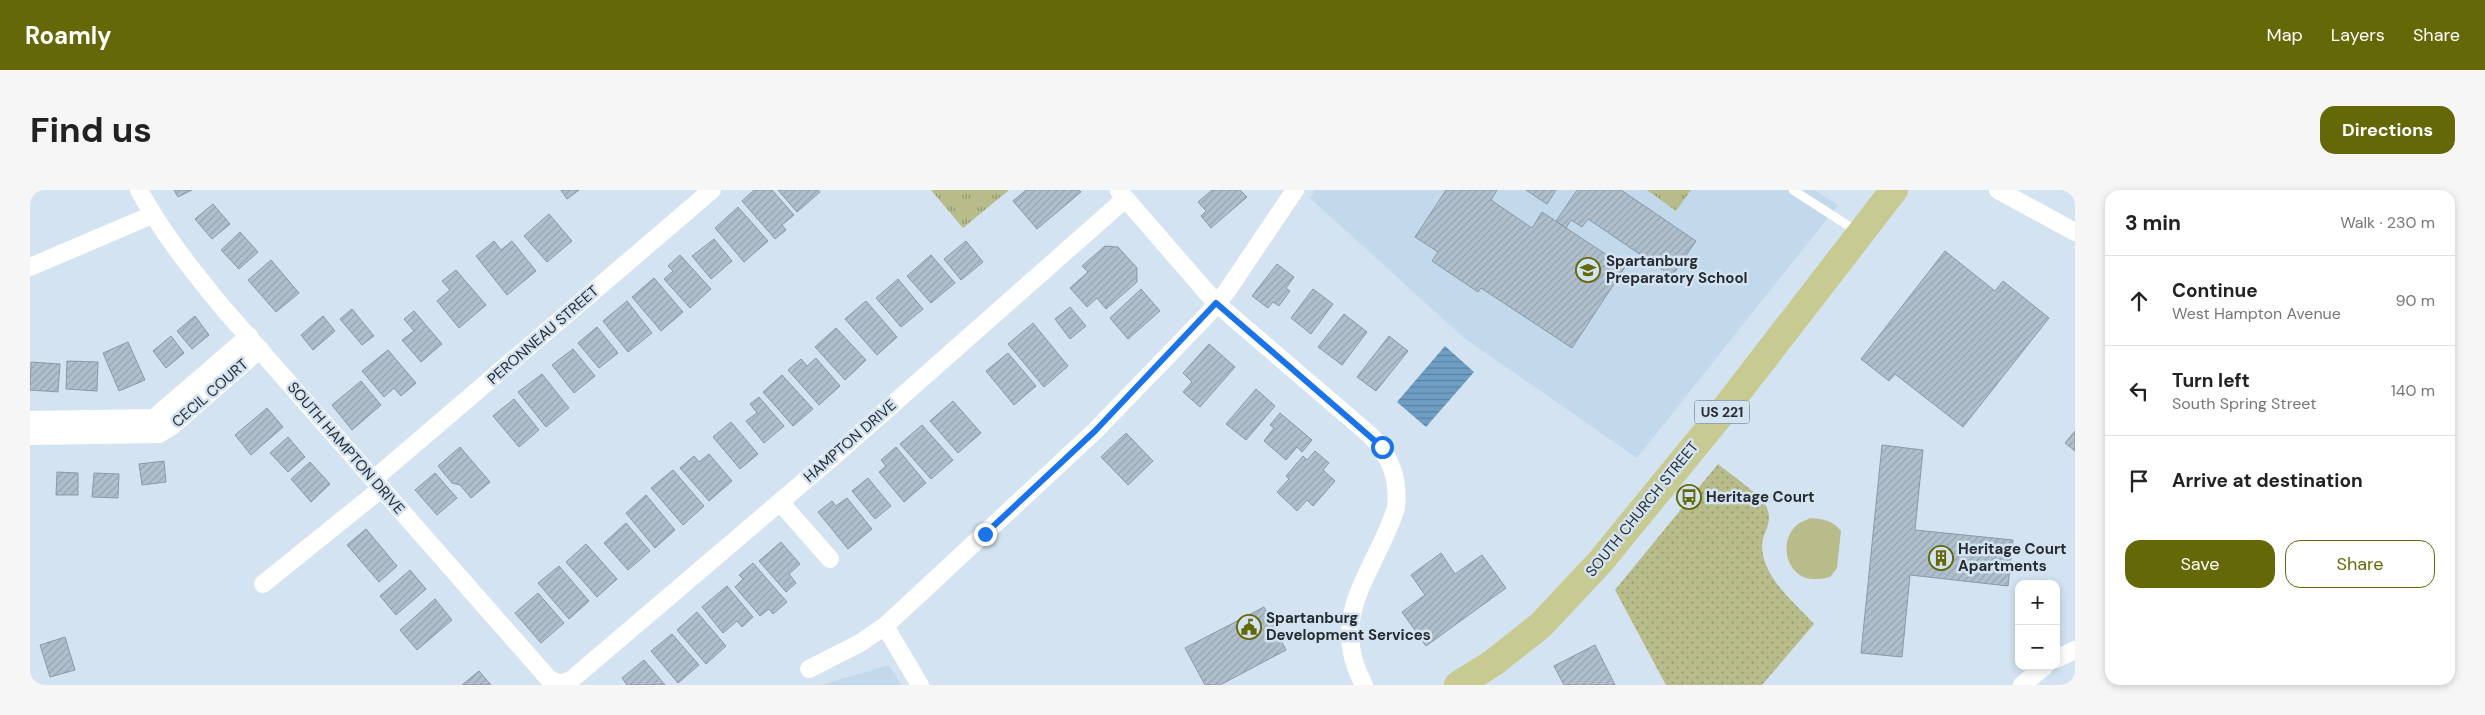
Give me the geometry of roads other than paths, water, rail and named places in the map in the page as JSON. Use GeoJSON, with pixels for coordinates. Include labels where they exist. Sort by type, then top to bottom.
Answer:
{"type":"FeatureCollection","features":[{"type":"Feature","properties":{"kind":"main road","name":"SOUTH CHURCH STREET"},"geometry":{"type":"LineString","coordinates":[[1458,685],[1518,645],[1541,626],[1581,583],[1712,425],[1894,190]]}},
{"type":"Feature","properties":{"kind":"street","name":"SOUTH HAMPTON DRIVE"},"geometry":{"type":"LineString","coordinates":[[139,190],[152,215],[198,278],[548,678],[555,683],[564,684],[571,680]]}},
{"type":"Feature","properties":{"kind":"street","name":"PERONNEAU STREET"},"geometry":{"type":"LineString","coordinates":[[263,584],[712,190]]}},
{"type":"Feature","properties":{"kind":"street"},"geometry":{"type":"LineString","coordinates":[[809,669],[860,642],[885,626],[1095,431],[1227,291],[1295,190]]}},
{"type":"Feature","properties":{"kind":"street"},"geometry":{"type":"LineString","coordinates":[[1998,190],[2075,232]]}},
{"type":"Feature","properties":{"kind":"street"},"geometry":{"type":"LineString","coordinates":[[1122,194],[1216,303],[1370,435],[1382,447],[1390,460],[1398,492],[1396,508],[1391,524],[1354,604],[1349,623],[1349,643],[1353,663],[1364,685]]}},
{"type":"Feature","properties":{"kind":"street","name":"HAMPTON DRIVE"},"geometry":{"type":"LineString","coordinates":[[571,680],[780,502],[1122,194]]}},
{"type":"Feature","properties":{"kind":"street"},"geometry":{"type":"LineString","coordinates":[[30,267],[152,215]]}},
{"type":"Feature","properties":{"kind":"street","name":"CECIL COURT"},"geometry":{"type":"LineString","coordinates":[[30,436],[156,426],[254,343]]}},
{"type":"Feature","properties":{"kind":"street","name":"CECIL COURT"},"geometry":{"type":"LineString","coordinates":[[30,420],[156,426]]}},
{"type":"Feature","properties":{"kind":"street"},"geometry":{"type":"LineString","coordinates":[[780,502],[830,559]]}},
{"type":"Feature","properties":{"kind":"street"},"geometry":{"type":"LineString","coordinates":[[885,626],[920,685]]}},
{"type":"Feature","properties":{"kind":"street"},"geometry":{"type":"LineString","coordinates":[[2060,657],[2075,650]]}},
{"type":"Feature","properties":{"kind":"street"},"geometry":{"type":"LineString","coordinates":[[2022,685],[2039,670]]}},
{"type":"Feature","properties":{"kind":"lane"},"geometry":{"type":"LineString","coordinates":[[1793,190],[1860,234]]}},
{"type":"Feature","properties":{"kind":"water"},"geometry":{"type":"Polygon","coordinates":[[[1445,346],[1474,372],[1426,427],[1397,402],[1445,346]]]}},
{"type":"Feature","properties":{"kind":"place","name":"Spartanburg Preparatory School"},"geometry":{"type":"Point","coordinates":[1588,270]}},
{"type":"Feature","properties":{"kind":"place","name":"Heritage Court"},"geometry":{"type":"Point","coordinates":[1689,497]}},
{"type":"Feature","properties":{"kind":"place","name":"Heritage Court Apartments"},"geometry":{"type":"Point","coordinates":[1941,558]}},
{"type":"Feature","properties":{"kind":"place","name":"Spartanburg Development Services"},"geometry":{"type":"Point","coordinates":[1249,627]}}]}
